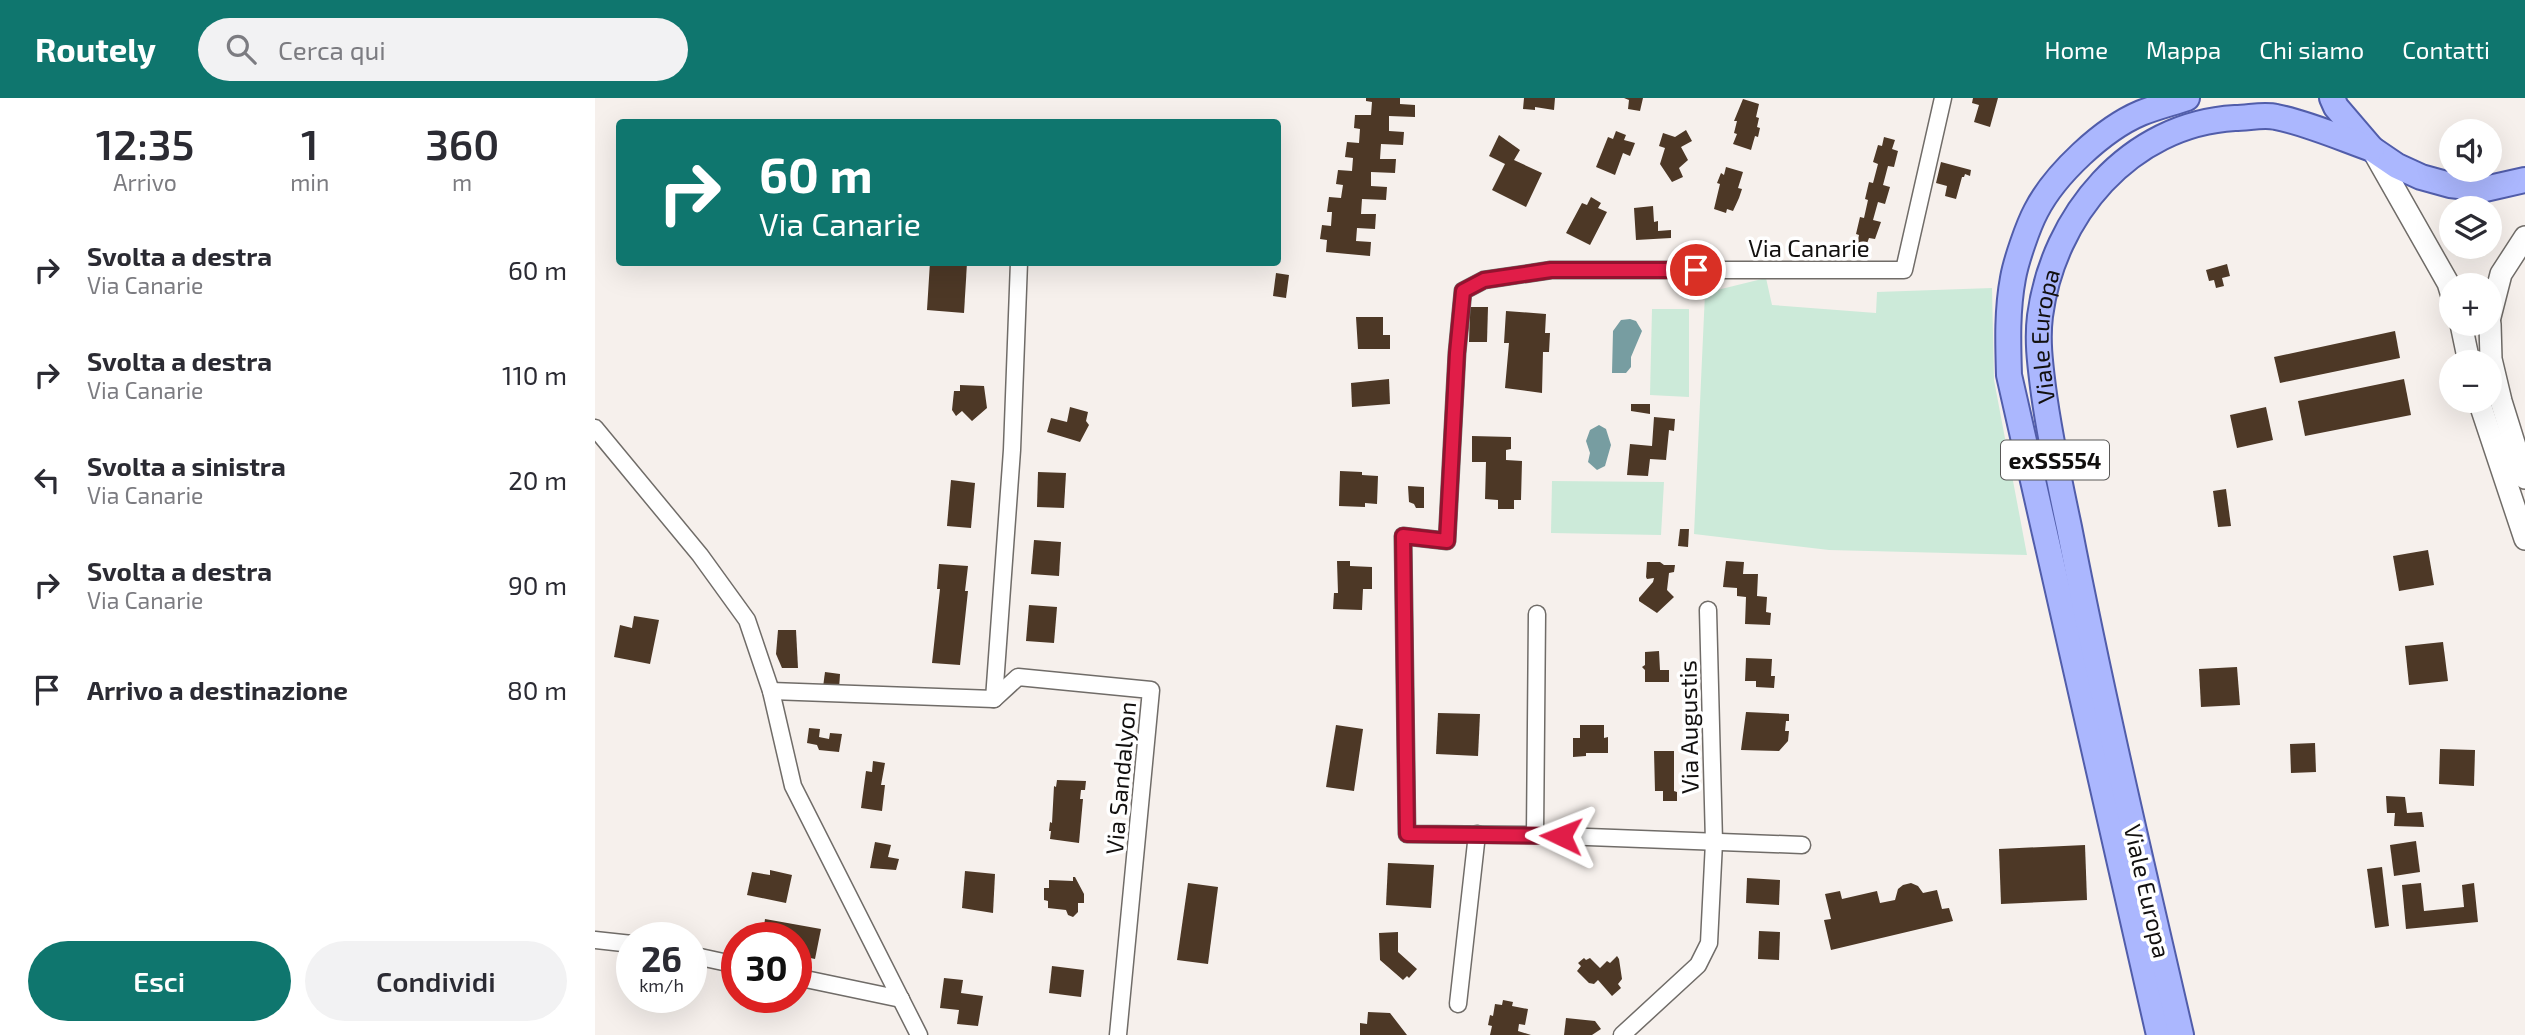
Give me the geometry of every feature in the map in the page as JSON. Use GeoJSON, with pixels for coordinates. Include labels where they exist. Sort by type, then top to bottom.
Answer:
{"type":"FeatureCollection","features":[{"type":"Feature","properties":{"kind":"main road","name":"Viale Europa"},"geometry":{"type":"LineString","coordinates":[[2159,1035],[2009,375],[2008,322],[2013,275],[2036,211],[2059,179],[2086,150],[2112,130],[2139,114],[2187,98]]}},
{"type":"Feature","properties":{"kind":"main road","name":"exSS554"},"geometry":{"type":"LineString","coordinates":[[2332,98],[2336,107],[2372,149],[2397,166],[2421,177],[2450,185],[2485,189],[2525,180]]}},
{"type":"Feature","properties":{"kind":"main road","name":"Viale Europa"},"geometry":{"type":"LineString","coordinates":[[2181,1035],[2078,580],[2049,430],[2038,347],[2040,316],[2047,283],[2057,249],[2088,199],[2107,177],[2142,147],[2171,134],[2212,120],[2274,116],[2372,149]]}},
{"type":"Feature","properties":{"kind":"main road"},"geometry":{"type":"LineString","coordinates":[[2372,149],[2442,273]]}},
{"type":"Feature","properties":{"kind":"main road"},"geometry":{"type":"LineString","coordinates":[[2502,273],[2525,237]]}},
{"type":"Feature","properties":{"kind":"main road"},"geometry":{"type":"LineString","coordinates":[[2490,336],[2491,359],[2501,401],[2525,478]]}},
{"type":"Feature","properties":{"kind":"main road"},"geometry":{"type":"LineString","coordinates":[[2483,413],[2525,539]]}},
{"type":"Feature","properties":{"kind":"street","name":"Via Canarie"},"geometry":{"type":"LineString","coordinates":[[1477,834],[1407,834],[1403,536],[1447,541],[1463,291],[1484,280],[1551,270],[1904,270],[1943,98]]}},
{"type":"Feature","properties":{"kind":"street"},"geometry":{"type":"LineString","coordinates":[[771,691],[994,699],[1012,450],[1019,266]]}},
{"type":"Feature","properties":{"kind":"street"},"geometry":{"type":"LineString","coordinates":[[595,428],[700,555],[747,620],[771,691],[793,786],[919,1035]]}},
{"type":"Feature","properties":{"kind":"street","name":"Via Augustis"},"geometry":{"type":"LineString","coordinates":[[1622,1035],[1698,965],[1709,943],[1714,842],[1709,610]]}},
{"type":"Feature","properties":{"kind":"street"},"geometry":{"type":"LineString","coordinates":[[1535,835],[1537,614]]}},
{"type":"Feature","properties":{"kind":"street","name":"Via Sandalyon"},"geometry":{"type":"LineString","coordinates":[[994,699],[1018,677],[1151,690],[1118,1035]]}},
{"type":"Feature","properties":{"kind":"street"},"geometry":{"type":"LineString","coordinates":[[1458,1004],[1477,834],[1802,845]]}},
{"type":"Feature","properties":{"kind":"street"},"geometry":{"type":"LineString","coordinates":[[595,940],[616,942]]}},
{"type":"Feature","properties":{"kind":"street"},"geometry":{"type":"LineString","coordinates":[[812,980],[901,999]]}},
{"type":"Feature","properties":{"kind":"green space"},"geometry":{"type":"Polygon","coordinates":[[[1766,278],[1772,305],[1876,313],[1877,292],[1992,288],[1994,380],[2027,555],[1829,550],[1694,534],[1705,293],[1766,278]]]}},
{"type":"Feature","properties":{"kind":"green space"},"geometry":{"type":"Polygon","coordinates":[[[1652,309],[1689,309],[1689,397],[1650,395],[1652,309]]]}},
{"type":"Feature","properties":{"kind":"green space"},"geometry":{"type":"Polygon","coordinates":[[[1552,481],[1664,482],[1661,535],[1551,533],[1552,481]]]}},
{"type":"Feature","properties":{"kind":"water"},"geometry":{"type":"Polygon","coordinates":[[[1621,320],[1636,321],[1642,331],[1631,357],[1631,367],[1626,373],[1612,373],[1613,331],[1621,320]]]}},
{"type":"Feature","properties":{"kind":"water"},"geometry":{"type":"Polygon","coordinates":[[[1599,425],[1606,429],[1611,445],[1605,466],[1597,470],[1588,462],[1590,453],[1586,441],[1590,430],[1599,425]]]}},
{"type":"Feature","properties":{"kind":"building"},"geometry":{"type":"Polygon","coordinates":[[[1366,98],[1400,98],[1400,104],[1415,105],[1415,117],[1389,116],[1389,131],[1404,132],[1403,145],[1381,144],[1380,159],[1396,159],[1395,173],[1371,172],[1371,186],[1387,187],[1386,200],[1362,199],[1361,214],[1376,214],[1375,229],[1357,228],[1356,241],[1371,242],[1370,256],[1326,252],[1327,240],[1320,239],[1322,225],[1331,226],[1332,212],[1327,212],[1329,197],[1341,198],[1343,185],[1336,184],[1338,170],[1352,171],[1353,158],[1345,157],[1347,142],[1359,143],[1360,129],[1354,128],[1355,115],[1371,115],[1372,102],[1366,101],[1366,98]]]}},
{"type":"Feature","properties":{"kind":"building"},"geometry":{"type":"Polygon","coordinates":[[[1524,98],[1555,98],[1554,110],[1535,107],[1535,110],[1523,109],[1524,98]]]}},
{"type":"Feature","properties":{"kind":"building"},"geometry":{"type":"Polygon","coordinates":[[[1624,98],[1643,98],[1640,111],[1628,109],[1629,100],[1624,98]]]}},
{"type":"Feature","properties":{"kind":"building"},"geometry":{"type":"Polygon","coordinates":[[[1973,98],[1998,98],[1990,127],[1974,122],[1979,105],[1972,103],[1973,98]]]}},
{"type":"Feature","properties":{"kind":"building"},"geometry":{"type":"Polygon","coordinates":[[[1743,99],[1759,104],[1756,117],[1759,118],[1757,127],[1760,128],[1751,150],[1733,144],[1737,134],[1734,133],[1737,121],[1734,121],[1743,99]]]}},
{"type":"Feature","properties":{"kind":"building"},"geometry":{"type":"Polygon","coordinates":[[[1686,130],[1692,141],[1681,147],[1688,160],[1679,168],[1683,177],[1672,182],[1660,164],[1665,148],[1659,146],[1663,133],[1675,137],[1686,130]]]}},
{"type":"Feature","properties":{"kind":"building"},"geometry":{"type":"Polygon","coordinates":[[[1616,131],[1626,135],[1624,140],[1635,143],[1630,156],[1623,153],[1615,175],[1596,167],[1608,137],[1613,139],[1616,131]]]}},
{"type":"Feature","properties":{"kind":"building"},"geometry":{"type":"Polygon","coordinates":[[[1499,135],[1520,150],[1514,160],[1542,173],[1526,207],[1492,190],[1505,164],[1489,156],[1499,135]]]}},
{"type":"Feature","properties":{"kind":"building"},"geometry":{"type":"Polygon","coordinates":[[[1884,137],[1895,140],[1892,149],[1898,151],[1894,167],[1888,166],[1883,185],[1890,187],[1885,204],[1878,202],[1873,220],[1881,222],[1875,239],[1869,238],[1866,246],[1857,245],[1859,235],[1856,234],[1860,217],[1864,218],[1869,182],[1873,183],[1878,164],[1873,162],[1878,145],[1882,146],[1884,137]]]}},
{"type":"Feature","properties":{"kind":"building"},"geometry":{"type":"Polygon","coordinates":[[[1941,162],[1971,170],[1970,176],[1965,174],[1962,177],[1956,199],[1945,196],[1947,186],[1936,183],[1941,162]]]}},
{"type":"Feature","properties":{"kind":"building"},"geometry":{"type":"Polygon","coordinates":[[[1726,167],[1743,172],[1738,188],[1742,189],[1739,198],[1733,211],[1727,209],[1726,213],[1714,209],[1720,184],[1717,183],[1721,173],[1724,175],[1726,167]]]}},
{"type":"Feature","properties":{"kind":"building"},"geometry":{"type":"Polygon","coordinates":[[[1591,197],[1601,203],[1598,208],[1607,212],[1590,245],[1566,233],[1582,203],[1587,205],[1591,197]]]}},
{"type":"Feature","properties":{"kind":"building"},"geometry":{"type":"Polygon","coordinates":[[[1653,206],[1654,222],[1658,221],[1658,231],[1671,230],[1671,238],[1636,240],[1634,208],[1653,206]]]}},
{"type":"Feature","properties":{"kind":"building"},"geometry":{"type":"Polygon","coordinates":[[[2227,264],[2230,276],[2222,278],[2224,286],[2216,288],[2214,280],[2209,281],[2206,270],[2227,264]]]}},
{"type":"Feature","properties":{"kind":"building"},"geometry":{"type":"Polygon","coordinates":[[[930,266],[967,266],[964,313],[927,310],[930,266]]]}},
{"type":"Feature","properties":{"kind":"building"},"geometry":{"type":"Polygon","coordinates":[[[1276,273],[1289,275],[1286,298],[1273,296],[1276,273]]]}},
{"type":"Feature","properties":{"kind":"building"},"geometry":{"type":"Polygon","coordinates":[[[1470,307],[1488,307],[1487,342],[1469,342],[1470,307]]]}},
{"type":"Feature","properties":{"kind":"building"},"geometry":{"type":"Polygon","coordinates":[[[1506,311],[1546,314],[1545,333],[1550,333],[1549,352],[1543,352],[1542,393],[1505,388],[1509,343],[1504,343],[1506,311]]]}},
{"type":"Feature","properties":{"kind":"building"},"geometry":{"type":"Polygon","coordinates":[[[1356,317],[1383,317],[1383,335],[1390,335],[1390,349],[1358,349],[1356,317]]]}},
{"type":"Feature","properties":{"kind":"building"},"geometry":{"type":"Polygon","coordinates":[[[2395,331],[2400,358],[2280,383],[2274,357],[2395,331]]]}},
{"type":"Feature","properties":{"kind":"building"},"geometry":{"type":"Polygon","coordinates":[[[1389,379],[1390,404],[1352,407],[1351,383],[1389,379]]]}},
{"type":"Feature","properties":{"kind":"building"},"geometry":{"type":"Polygon","coordinates":[[[2404,379],[2411,415],[2305,436],[2298,401],[2404,379]]]}},
{"type":"Feature","properties":{"kind":"building"},"geometry":{"type":"Polygon","coordinates":[[[960,385],[984,386],[987,408],[972,421],[962,411],[956,416],[952,410],[954,391],[960,391],[960,385]]]}},
{"type":"Feature","properties":{"kind":"building"},"geometry":{"type":"Polygon","coordinates":[[[1631,404],[1650,404],[1650,414],[1631,411],[1631,404]]]}},
{"type":"Feature","properties":{"kind":"building"},"geometry":{"type":"Polygon","coordinates":[[[1070,407],[1088,412],[1086,421],[1089,425],[1080,442],[1047,432],[1051,418],[1067,422],[1070,407]]]}},
{"type":"Feature","properties":{"kind":"building"},"geometry":{"type":"Polygon","coordinates":[[[2266,407],[2273,440],[2237,448],[2230,415],[2266,407]]]}},
{"type":"Feature","properties":{"kind":"building"},"geometry":{"type":"Polygon","coordinates":[[[1654,417],[1675,419],[1674,431],[1669,430],[1666,460],[1650,459],[1648,476],[1627,475],[1630,444],[1652,446],[1654,417]]]}},
{"type":"Feature","properties":{"kind":"building"},"geometry":{"type":"Polygon","coordinates":[[[1472,436],[1511,437],[1511,449],[1506,450],[1506,460],[1522,461],[1521,500],[1514,500],[1514,509],[1498,509],[1498,500],[1485,499],[1486,462],[1472,462],[1472,436]]]}},
{"type":"Feature","properties":{"kind":"building"},"geometry":{"type":"Polygon","coordinates":[[[1340,471],[1378,476],[1377,504],[1365,503],[1365,507],[1339,506],[1340,471]]]}},
{"type":"Feature","properties":{"kind":"building"},"geometry":{"type":"Polygon","coordinates":[[[1038,472],[1066,473],[1064,508],[1037,507],[1038,472]]]}},
{"type":"Feature","properties":{"kind":"building"},"geometry":{"type":"Polygon","coordinates":[[[951,480],[975,483],[971,528],[947,526],[951,480]]]}},
{"type":"Feature","properties":{"kind":"building"},"geometry":{"type":"Polygon","coordinates":[[[1408,486],[1424,487],[1424,508],[1416,508],[1409,502],[1408,486]]]}},
{"type":"Feature","properties":{"kind":"building"},"geometry":{"type":"Polygon","coordinates":[[[2226,489],[2231,526],[2218,527],[2213,491],[2226,489]]]}},
{"type":"Feature","properties":{"kind":"building"},"geometry":{"type":"Polygon","coordinates":[[[1680,529],[1689,529],[1688,547],[1678,546],[1680,529]]]}},
{"type":"Feature","properties":{"kind":"building"},"geometry":{"type":"Polygon","coordinates":[[[1034,540],[1061,542],[1059,576],[1031,574],[1034,540]]]}},
{"type":"Feature","properties":{"kind":"building"},"geometry":{"type":"Polygon","coordinates":[[[2428,550],[2434,585],[2399,591],[2393,556],[2428,550]]]}},
{"type":"Feature","properties":{"kind":"building"},"geometry":{"type":"Polygon","coordinates":[[[1337,561],[1350,561],[1350,566],[1372,567],[1372,589],[1363,589],[1362,610],[1333,609],[1334,593],[1338,593],[1337,561]]]}},
{"type":"Feature","properties":{"kind":"building"},"geometry":{"type":"Polygon","coordinates":[[[1726,561],[1744,562],[1743,574],[1758,574],[1757,596],[1767,597],[1766,612],[1771,613],[1770,625],[1745,624],[1746,597],[1737,596],[1737,588],[1723,587],[1726,561]]]}},
{"type":"Feature","properties":{"kind":"building"},"geometry":{"type":"Polygon","coordinates":[[[1647,562],[1675,565],[1674,572],[1669,573],[1667,590],[1674,597],[1657,613],[1639,601],[1654,578],[1646,577],[1647,562]]]}},
{"type":"Feature","properties":{"kind":"building"},"geometry":{"type":"Polygon","coordinates":[[[939,564],[968,566],[960,665],[932,663],[940,589],[937,589],[939,564]]]}},
{"type":"Feature","properties":{"kind":"building"},"geometry":{"type":"Polygon","coordinates":[[[1029,605],[1057,607],[1054,643],[1026,641],[1029,605]]]}},
{"type":"Feature","properties":{"kind":"building"},"geometry":{"type":"Polygon","coordinates":[[[634,616],[659,620],[650,664],[614,657],[620,625],[632,628],[634,616]]]}},
{"type":"Feature","properties":{"kind":"building"},"geometry":{"type":"Polygon","coordinates":[[[778,630],[796,630],[798,668],[782,668],[776,654],[778,630]]]}},
{"type":"Feature","properties":{"kind":"building"},"geometry":{"type":"Polygon","coordinates":[[[2443,642],[2448,681],[2409,685],[2405,646],[2443,642]]]}},
{"type":"Feature","properties":{"kind":"building"},"geometry":{"type":"Polygon","coordinates":[[[1659,651],[1660,670],[1669,670],[1669,682],[1645,682],[1645,670],[1642,667],[1645,665],[1645,652],[1659,651]]]}},
{"type":"Feature","properties":{"kind":"building"},"geometry":{"type":"Polygon","coordinates":[[[1746,658],[1772,659],[1771,676],[1775,676],[1774,688],[1756,687],[1756,681],[1745,681],[1746,658]]]}},
{"type":"Feature","properties":{"kind":"building"},"geometry":{"type":"Polygon","coordinates":[[[2237,667],[2240,705],[2201,707],[2199,669],[2237,667]]]}},
{"type":"Feature","properties":{"kind":"building"},"geometry":{"type":"Polygon","coordinates":[[[825,672],[840,674],[839,689],[823,687],[825,672]]]}},
{"type":"Feature","properties":{"kind":"building"},"geometry":{"type":"Polygon","coordinates":[[[1746,712],[1789,714],[1785,731],[1789,731],[1788,741],[1779,751],[1741,750],[1746,712]]]}},
{"type":"Feature","properties":{"kind":"building"},"geometry":{"type":"Polygon","coordinates":[[[1438,713],[1480,714],[1478,756],[1436,754],[1438,713]]]}},
{"type":"Feature","properties":{"kind":"building"},"geometry":{"type":"Polygon","coordinates":[[[1336,725],[1363,729],[1354,791],[1326,787],[1336,725]]]}},
{"type":"Feature","properties":{"kind":"building"},"geometry":{"type":"Polygon","coordinates":[[[1580,725],[1604,725],[1604,738],[1608,737],[1608,753],[1586,753],[1586,756],[1573,757],[1573,738],[1580,738],[1580,725]]]}},
{"type":"Feature","properties":{"kind":"building"},"geometry":{"type":"Polygon","coordinates":[[[809,728],[820,729],[819,737],[829,739],[830,733],[842,734],[839,752],[819,750],[817,745],[807,743],[809,728]]]}},
{"type":"Feature","properties":{"kind":"building"},"geometry":{"type":"Polygon","coordinates":[[[2315,743],[2316,772],[2291,773],[2290,744],[2315,743]]]}},
{"type":"Feature","properties":{"kind":"building"},"geometry":{"type":"Polygon","coordinates":[[[2440,749],[2475,750],[2474,786],[2439,784],[2440,749]]]}},
{"type":"Feature","properties":{"kind":"building"},"geometry":{"type":"Polygon","coordinates":[[[1654,751],[1674,751],[1674,791],[1677,792],[1677,801],[1663,801],[1663,791],[1655,791],[1654,751]]]}},
{"type":"Feature","properties":{"kind":"building"},"geometry":{"type":"Polygon","coordinates":[[[873,761],[885,763],[881,785],[885,785],[882,811],[861,808],[866,771],[872,772],[873,761]]]}},
{"type":"Feature","properties":{"kind":"building"},"geometry":{"type":"Polygon","coordinates":[[[1057,780],[1086,781],[1085,790],[1081,790],[1080,799],[1083,799],[1079,843],[1050,839],[1054,786],[1056,787],[1057,780]]]}},
{"type":"Feature","properties":{"kind":"building"},"geometry":{"type":"Polygon","coordinates":[[[2386,796],[2405,797],[2407,813],[2422,812],[2424,827],[2394,826],[2395,813],[2387,813],[2386,796]]]}},
{"type":"Feature","properties":{"kind":"building"},"geometry":{"type":"Polygon","coordinates":[[[2416,841],[2420,872],[2394,876],[2390,845],[2416,841]]]}},
{"type":"Feature","properties":{"kind":"building"},"geometry":{"type":"Polygon","coordinates":[[[875,842],[891,845],[888,857],[899,859],[896,870],[870,868],[875,842]]]}},
{"type":"Feature","properties":{"kind":"building"},"geometry":{"type":"Polygon","coordinates":[[[2085,845],[2087,900],[2001,904],[1999,849],[2085,845]]]}},
{"type":"Feature","properties":{"kind":"building"},"geometry":{"type":"Polygon","coordinates":[[[1388,863],[1434,865],[1431,908],[1386,905],[1388,863]]]}},
{"type":"Feature","properties":{"kind":"building"},"geometry":{"type":"Polygon","coordinates":[[[2382,867],[2389,926],[2375,928],[2367,869],[2382,867]]]}},
{"type":"Feature","properties":{"kind":"building"},"geometry":{"type":"Polygon","coordinates":[[[770,870],[792,875],[786,903],[747,895],[752,872],[770,875],[770,870]]]}},
{"type":"Feature","properties":{"kind":"building"},"geometry":{"type":"Polygon","coordinates":[[[965,871],[995,874],[993,913],[962,908],[965,871]]]}},
{"type":"Feature","properties":{"kind":"building"},"geometry":{"type":"Polygon","coordinates":[[[1073,877],[1084,894],[1084,903],[1078,903],[1078,912],[1073,917],[1068,915],[1066,910],[1048,908],[1048,901],[1044,900],[1044,888],[1049,888],[1049,880],[1073,881],[1073,877]]]}},
{"type":"Feature","properties":{"kind":"building"},"geometry":{"type":"Polygon","coordinates":[[[1747,878],[1780,880],[1779,905],[1746,903],[1747,878]]]}},
{"type":"Feature","properties":{"kind":"building"},"geometry":{"type":"Polygon","coordinates":[[[1188,883],[1218,887],[1208,964],[1177,960],[1188,883]]]}},
{"type":"Feature","properties":{"kind":"building"},"geometry":{"type":"Polygon","coordinates":[[[1911,883],[1918,886],[1923,893],[1937,890],[1942,909],[1949,908],[1953,921],[1831,950],[1824,920],[1831,919],[1825,894],[1840,891],[1842,899],[1877,891],[1880,903],[1895,900],[1898,889],[1911,883]]]}},
{"type":"Feature","properties":{"kind":"building"},"geometry":{"type":"Polygon","coordinates":[[[2421,883],[2424,911],[2464,907],[2462,885],[2474,883],[2478,922],[2406,929],[2402,885],[2421,883]]]}},
{"type":"Feature","properties":{"kind":"building"},"geometry":{"type":"Polygon","coordinates":[[[812,927],[821,929],[815,959],[812,958],[812,927]]]}},
{"type":"Feature","properties":{"kind":"building"},"geometry":{"type":"Polygon","coordinates":[[[1759,931],[1780,932],[1779,960],[1758,959],[1759,931]]]}},
{"type":"Feature","properties":{"kind":"building"},"geometry":{"type":"Polygon","coordinates":[[[1398,932],[1398,952],[1417,969],[1409,978],[1407,976],[1403,980],[1380,960],[1379,933],[1398,932]]]}},
{"type":"Feature","properties":{"kind":"building"},"geometry":{"type":"Polygon","coordinates":[[[1617,956],[1622,979],[1618,984],[1621,988],[1612,996],[1598,980],[1594,984],[1589,983],[1577,971],[1581,966],[1578,963],[1584,958],[1590,958],[1600,968],[1617,956]]]}},
{"type":"Feature","properties":{"kind":"building"},"geometry":{"type":"Polygon","coordinates":[[[1052,966],[1084,970],[1081,997],[1049,993],[1052,966]]]}},
{"type":"Feature","properties":{"kind":"building"},"geometry":{"type":"Polygon","coordinates":[[[944,978],[963,980],[961,993],[983,996],[978,1026],[957,1024],[959,1010],[940,1008],[944,978]]]}},
{"type":"Feature","properties":{"kind":"building"},"geometry":{"type":"Polygon","coordinates":[[[1503,1000],[1513,1002],[1512,1006],[1528,1009],[1525,1025],[1519,1024],[1518,1031],[1531,1035],[1490,1035],[1490,1015],[1493,1016],[1495,1004],[1502,1005],[1503,1000]]]}},
{"type":"Feature","properties":{"kind":"building"},"geometry":{"type":"Polygon","coordinates":[[[1368,1012],[1390,1013],[1407,1035],[1360,1035],[1360,1023],[1367,1024],[1368,1012]]]}},
{"type":"Feature","properties":{"kind":"building"},"geometry":{"type":"Polygon","coordinates":[[[1566,1018],[1595,1021],[1601,1029],[1592,1035],[1564,1035],[1566,1018]]]}},
{"type":"Feature","properties":{"kind":"route"},"geometry":{"type":"LineString","coordinates":[[1561,836],[1407,834],[1403,536],[1447,541],[1463,291],[1484,280],[1551,270],[1696,270]]}}]}
